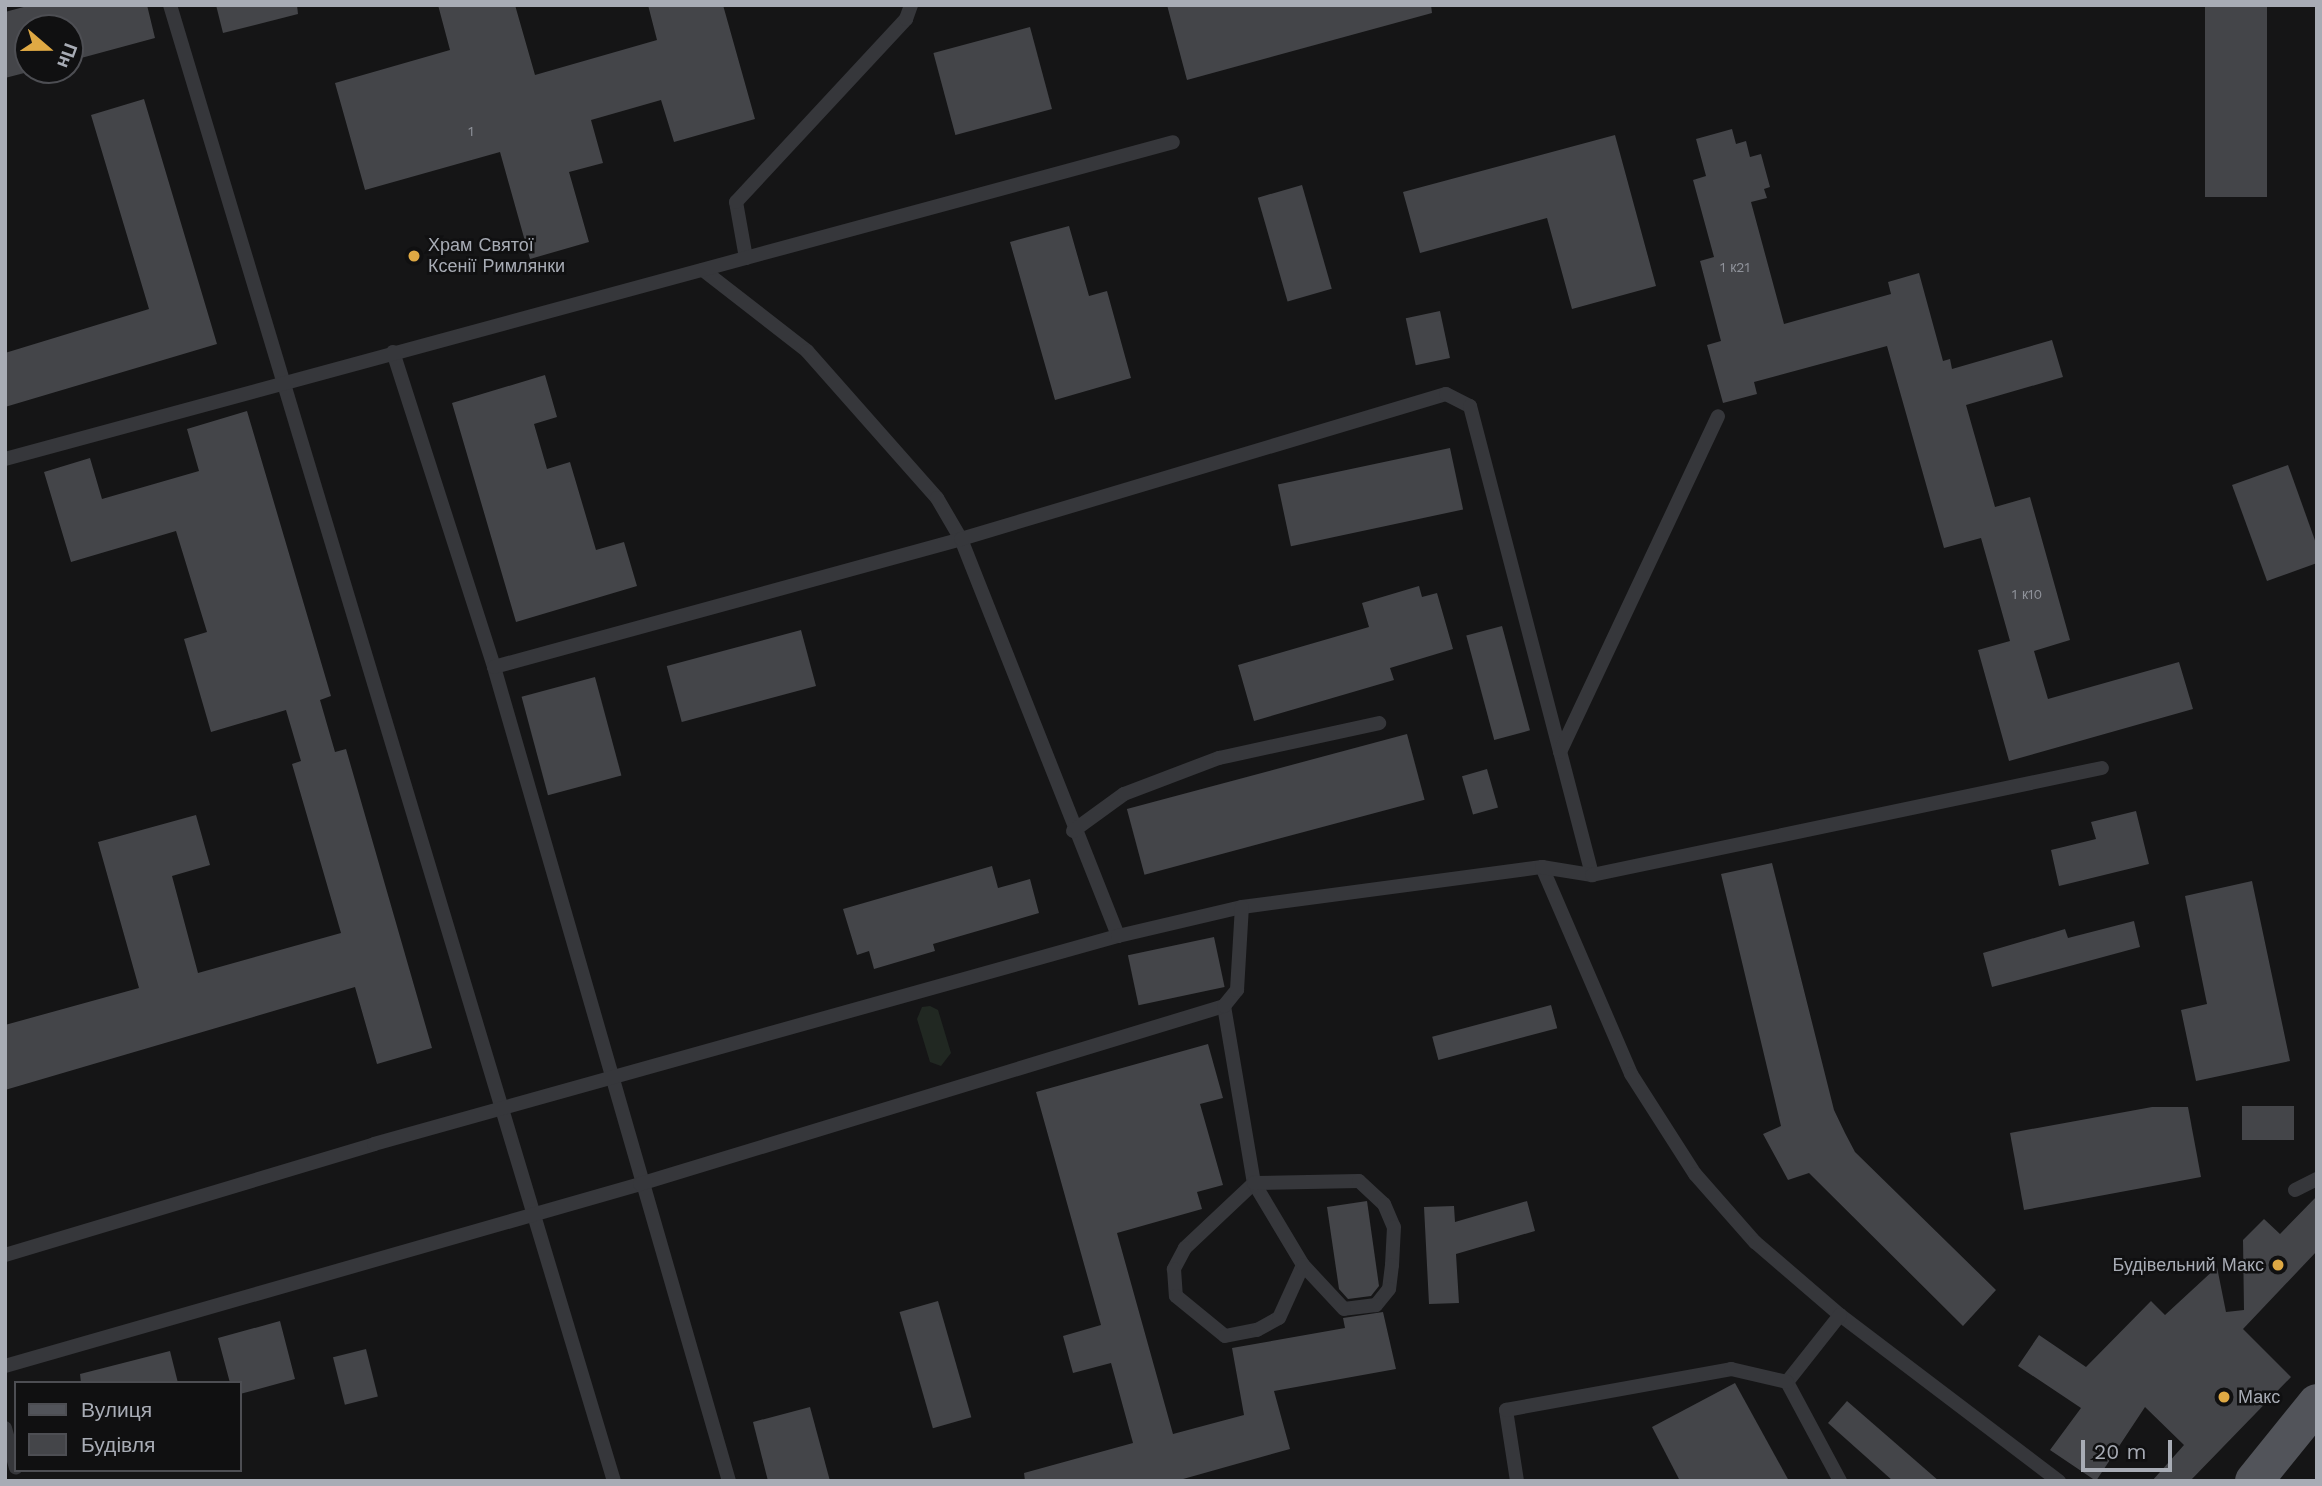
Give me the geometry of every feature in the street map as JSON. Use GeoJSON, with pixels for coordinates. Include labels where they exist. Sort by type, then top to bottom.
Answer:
{"type":"FeatureCollection","features":[{"type":"Feature","properties":{"kind":"main road"},"geometry":{"type":"LineString","coordinates":[[2254,1481],[2317,1403]]}},
{"type":"Feature","properties":{"kind":"lane"},"geometry":{"type":"LineString","coordinates":[[170,5],[499,1112],[614,1481]]}},
{"type":"Feature","properties":{"kind":"lane"},"geometry":{"type":"LineString","coordinates":[[747,258],[736,202],[906,19],[911,5]]}},
{"type":"Feature","properties":{"kind":"lane"},"geometry":{"type":"LineString","coordinates":[[5,458],[1174,142]]}},
{"type":"Feature","properties":{"kind":"lane"},"geometry":{"type":"LineString","coordinates":[[703,270],[807,351],[928,488],[961,540],[1073,831],[1118,936]]}},
{"type":"Feature","properties":{"kind":"lane"},"geometry":{"type":"LineString","coordinates":[[393,352],[494,667],[608,1078],[729,1481]]}},
{"type":"Feature","properties":{"kind":"lane"},"geometry":{"type":"LineString","coordinates":[[494,667],[961,540],[1446,394],[1470,405],[1592,875]]}},
{"type":"Feature","properties":{"kind":"lane"},"geometry":{"type":"LineString","coordinates":[[1560,752],[1718,416]]}},
{"type":"Feature","properties":{"kind":"lane"},"geometry":{"type":"LineString","coordinates":[[1073,831],[1124,794],[1219,758],[1379,723]]}},
{"type":"Feature","properties":{"kind":"lane"},"geometry":{"type":"LineString","coordinates":[[5,1255],[608,1078],[1118,936],[1242,907],[1542,867],[1592,875],[2102,768]]}},
{"type":"Feature","properties":{"kind":"lane"},"geometry":{"type":"LineString","coordinates":[[1542,867],[1631,1074],[1695,1174],[1755,1242],[1840,1315],[2060,1481]]}},
{"type":"Feature","properties":{"kind":"lane"},"geometry":{"type":"LineString","coordinates":[[5,1366],[640,1184],[1224,1006],[1237,990],[1242,907]]}},
{"type":"Feature","properties":{"kind":"lane"},"geometry":{"type":"LineString","coordinates":[[1224,1006],[1255,1183],[1303,1265],[1344,1309],[1376,1305],[1389,1289],[1394,1227],[1384,1204],[1359,1181],[1255,1183],[1185,1248],[1174,1269],[1176,1296],[1225,1336],[1257,1330],[1279,1318],[1303,1265]]}},
{"type":"Feature","properties":{"kind":"lane"},"geometry":{"type":"LineString","coordinates":[[2295,1190],[2317,1179]]}},
{"type":"Feature","properties":{"kind":"lane"},"geometry":{"type":"LineString","coordinates":[[1787,1382],[1840,1315]]}},
{"type":"Feature","properties":{"kind":"lane"},"geometry":{"type":"LineString","coordinates":[[1517,1481],[1506,1410],[1731,1369],[1787,1382],[1840,1481]]}},
{"type":"Feature","properties":{"kind":"lane"},"geometry":{"type":"LineString","coordinates":[[5,1428],[14,1462]]}},
{"type":"Feature","properties":{"kind":"shaded area"},"geometry":{"type":"Polygon","coordinates":[[[930,1006],[938,1010],[951,1053],[941,1066],[930,1062],[917,1019],[922,1007],[930,1006]]]}},
{"type":"Feature","properties":{"kind":"building"},"geometry":{"type":"Polygon","coordinates":[[[31,5],[147,5],[155,38],[84,57],[84,14],[14,14],[14,76],[5,78],[5,12],[31,5]]]}},
{"type":"Feature","properties":{"kind":"building"},"geometry":{"type":"Polygon","coordinates":[[[216,5],[297,5],[298,14],[223,33],[216,5]]]}},
{"type":"Feature","properties":{"kind":"building"},"geometry":{"type":"Polygon","coordinates":[[[438,5],[515,5],[535,75],[657,40],[648,5],[723,5],[755,119],[674,142],[661,100],[591,120],[603,163],[569,172],[589,242],[530,259],[500,152],[365,190],[335,83],[450,50],[438,5]]]}},
{"type":"Feature","properties":{"kind":"building"},"geometry":{"type":"Polygon","coordinates":[[[1167,5],[1431,5],[1432,13],[1187,80],[1167,5]]]}},
{"type":"Feature","properties":{"kind":"building"},"geometry":{"type":"Polygon","coordinates":[[[2205,5],[2267,5],[2267,197],[2205,197],[2205,5]]]}},
{"type":"Feature","properties":{"kind":"building"},"geometry":{"type":"Polygon","coordinates":[[[1030,27],[1052,109],[955,135],[933,53],[1030,27]]]}},
{"type":"Feature","properties":{"kind":"building"},"geometry":{"type":"Polygon","coordinates":[[[144,99],[217,344],[5,407],[5,353],[149,309],[91,115],[144,99]]]}},
{"type":"Feature","properties":{"kind":"building"},"geometry":{"type":"Polygon","coordinates":[[[1732,129],[1736,144],[1746,141],[1750,157],[1761,154],[1770,187],[1764,189],[1767,198],[1751,202],[1784,324],[1891,294],[1888,282],[1919,273],[1943,361],[1950,359],[1952,369],[2052,340],[2063,377],[1966,405],[1995,507],[2030,497],[2070,640],[2034,651],[2048,699],[2179,662],[2193,709],[2009,761],[1978,650],[2010,641],[1981,538],[1944,548],[1887,346],[1754,382],[1757,394],[1723,403],[1707,345],[1721,341],[1700,261],[1714,257],[1693,180],[1706,176],[1696,139],[1732,129]]]}},
{"type":"Feature","properties":{"kind":"building"},"geometry":{"type":"Polygon","coordinates":[[[1615,135],[1656,286],[1572,309],[1547,218],[1420,253],[1403,192],[1615,135]]]}},
{"type":"Feature","properties":{"kind":"building"},"geometry":{"type":"Polygon","coordinates":[[[1302,185],[1332,289],[1288,301],[1258,198],[1302,185]]]}},
{"type":"Feature","properties":{"kind":"building"},"geometry":{"type":"Polygon","coordinates":[[[1069,226],[1089,296],[1107,291],[1131,378],[1055,400],[1010,242],[1069,226]]]}},
{"type":"Feature","properties":{"kind":"building"},"geometry":{"type":"Polygon","coordinates":[[[1440,311],[1450,358],[1416,365],[1406,318],[1440,311]]]}},
{"type":"Feature","properties":{"kind":"building"},"geometry":{"type":"Polygon","coordinates":[[[545,375],[557,417],[534,424],[547,469],[570,462],[596,550],[624,542],[637,586],[516,622],[452,403],[545,375]]]}},
{"type":"Feature","properties":{"kind":"building"},"geometry":{"type":"Polygon","coordinates":[[[247,411],[331,696],[320,700],[335,752],[346,749],[432,1048],[377,1064],[355,987],[5,1090],[5,1025],[139,988],[98,842],[196,815],[210,865],[172,876],[198,973],[341,933],[292,764],[301,761],[286,710],[211,732],[184,639],[207,632],[176,531],[71,562],[44,472],[90,458],[102,499],[199,471],[187,429],[247,411]]]}},
{"type":"Feature","properties":{"kind":"building"},"geometry":{"type":"Polygon","coordinates":[[[1450,448],[1463,510],[1291,546],[1278,485],[1450,448]]]}},
{"type":"Feature","properties":{"kind":"building"},"geometry":{"type":"Polygon","coordinates":[[[2288,465],[2317,546],[2317,563],[2267,581],[2232,485],[2288,465]]]}},
{"type":"Feature","properties":{"kind":"building"},"geometry":{"type":"Polygon","coordinates":[[[1419,586],[1422,597],[1437,593],[1453,649],[1390,668],[1394,680],[1254,721],[1238,665],[1369,627],[1362,603],[1419,586]]]}},
{"type":"Feature","properties":{"kind":"building"},"geometry":{"type":"Polygon","coordinates":[[[1502,626],[1530,730],[1494,740],[1466,636],[1502,626]]]}},
{"type":"Feature","properties":{"kind":"building"},"geometry":{"type":"Polygon","coordinates":[[[801,630],[816,686],[682,722],[667,666],[801,630]]]}},
{"type":"Feature","properties":{"kind":"building"},"geometry":{"type":"Polygon","coordinates":[[[595,677],[621,776],[548,795],[522,697],[595,677]]]}},
{"type":"Feature","properties":{"kind":"building"},"geometry":{"type":"Polygon","coordinates":[[[1407,734],[1425,800],[1144,875],[1127,809],[1407,734]]]}},
{"type":"Feature","properties":{"kind":"building"},"geometry":{"type":"Polygon","coordinates":[[[1487,769],[1498,807],[1473,815],[1462,776],[1487,769]]]}},
{"type":"Feature","properties":{"kind":"building"},"geometry":{"type":"Polygon","coordinates":[[[2136,811],[2149,864],[2059,886],[2051,850],[2096,839],[2091,822],[2136,811]]]}},
{"type":"Feature","properties":{"kind":"building"},"geometry":{"type":"Polygon","coordinates":[[[1772,863],[1834,1110],[1845,1133],[1855,1152],[1996,1290],[1963,1326],[1809,1173],[1788,1180],[1763,1134],[1781,1126],[1721,874],[1772,863]]]}},
{"type":"Feature","properties":{"kind":"building"},"geometry":{"type":"Polygon","coordinates":[[[992,866],[998,888],[1030,879],[1039,913],[933,944],[935,951],[874,969],[869,951],[857,955],[843,909],[992,866]]]}},
{"type":"Feature","properties":{"kind":"building"},"geometry":{"type":"Polygon","coordinates":[[[2252,881],[2290,1061],[2196,1081],[2181,1010],[2207,1004],[2185,896],[2252,881]]]}},
{"type":"Feature","properties":{"kind":"building"},"geometry":{"type":"Polygon","coordinates":[[[2134,921],[2140,947],[1992,987],[1983,953],[2065,929],[2068,938],[2134,921]]]}},
{"type":"Feature","properties":{"kind":"building"},"geometry":{"type":"Polygon","coordinates":[[[1214,937],[1225,987],[1139,1005],[1128,955],[1214,937]]]}},
{"type":"Feature","properties":{"kind":"building"},"geometry":{"type":"Polygon","coordinates":[[[1551,1005],[1557,1028],[1438,1060],[1432,1037],[1551,1005]]]}},
{"type":"Feature","properties":{"kind":"building"},"geometry":{"type":"Polygon","coordinates":[[[1208,1044],[1223,1098],[1200,1104],[1223,1185],[1197,1192],[1202,1209],[1117,1233],[1173,1434],[1244,1415],[1232,1348],[1345,1328],[1343,1318],[1383,1312],[1396,1369],[1274,1391],[1290,1449],[1176,1481],[1025,1481],[1024,1473],[1133,1443],[1111,1363],[1073,1373],[1063,1336],[1101,1325],[1036,1092],[1208,1044]]]}},
{"type":"Feature","properties":{"kind":"building"},"geometry":{"type":"Polygon","coordinates":[[[2242,1106],[2294,1106],[2294,1140],[2242,1140],[2242,1106]]]}},
{"type":"Feature","properties":{"kind":"building"},"geometry":{"type":"Polygon","coordinates":[[[2152,1107],[2188,1107],[2201,1177],[2024,1210],[2010,1133],[2152,1107]]]}},
{"type":"Feature","properties":{"kind":"building"},"geometry":{"type":"Polygon","coordinates":[[[2317,1196],[2317,1251],[2243,1329],[2291,1377],[2190,1481],[2152,1481],[2184,1445],[2145,1407],[2096,1481],[2050,1450],[2081,1408],[2018,1366],[2039,1335],[2086,1367],[2151,1301],[2165,1315],[2217,1267],[2226,1312],[2244,1310],[2243,1240],[2264,1219],[2280,1234],[2317,1196]]]}},
{"type":"Feature","properties":{"kind":"building"},"geometry":{"type":"Polygon","coordinates":[[[1367,1201],[1379,1286],[1371,1296],[1348,1299],[1339,1289],[1327,1207],[1367,1201]]]}},
{"type":"Feature","properties":{"kind":"building"},"geometry":{"type":"Polygon","coordinates":[[[1527,1201],[1535,1231],[1456,1254],[1459,1303],[1429,1304],[1424,1207],[1454,1206],[1455,1222],[1527,1201]]]}},
{"type":"Feature","properties":{"kind":"building"},"geometry":{"type":"Polygon","coordinates":[[[938,1301],[971,1417],[933,1428],[900,1312],[938,1301]]]}},
{"type":"Feature","properties":{"kind":"building"},"geometry":{"type":"Polygon","coordinates":[[[280,1321],[295,1379],[242,1393],[242,1381],[229,1381],[218,1338],[280,1321]]]}},
{"type":"Feature","properties":{"kind":"building"},"geometry":{"type":"Polygon","coordinates":[[[366,1349],[378,1397],[345,1405],[333,1357],[366,1349]]]}},
{"type":"Feature","properties":{"kind":"building"},"geometry":{"type":"Polygon","coordinates":[[[170,1351],[178,1381],[81,1381],[80,1374],[170,1351]]]}},
{"type":"Feature","properties":{"kind":"building"},"geometry":{"type":"Polygon","coordinates":[[[1735,1383],[1789,1481],[1680,1481],[1652,1427],[1735,1383]]]}},
{"type":"Feature","properties":{"kind":"building"},"geometry":{"type":"Polygon","coordinates":[[[1847,1401],[1939,1481],[1893,1481],[1828,1423],[1847,1401]]]}},
{"type":"Feature","properties":{"kind":"building"},"geometry":{"type":"Polygon","coordinates":[[[810,1407],[830,1481],[768,1481],[753,1422],[810,1407]]]}},
{"type":"Feature","properties":{"kind":"place","name":"Храм Святої Ксенії Римлянки"},"geometry":{"type":"Point","coordinates":[414,256]}},
{"type":"Feature","properties":{"kind":"place","name":"Будівельний Макс"},"geometry":{"type":"Point","coordinates":[2278,1265]}},
{"type":"Feature","properties":{"kind":"place","name":"Макс"},"geometry":{"type":"Point","coordinates":[2224,1397]}}]}
